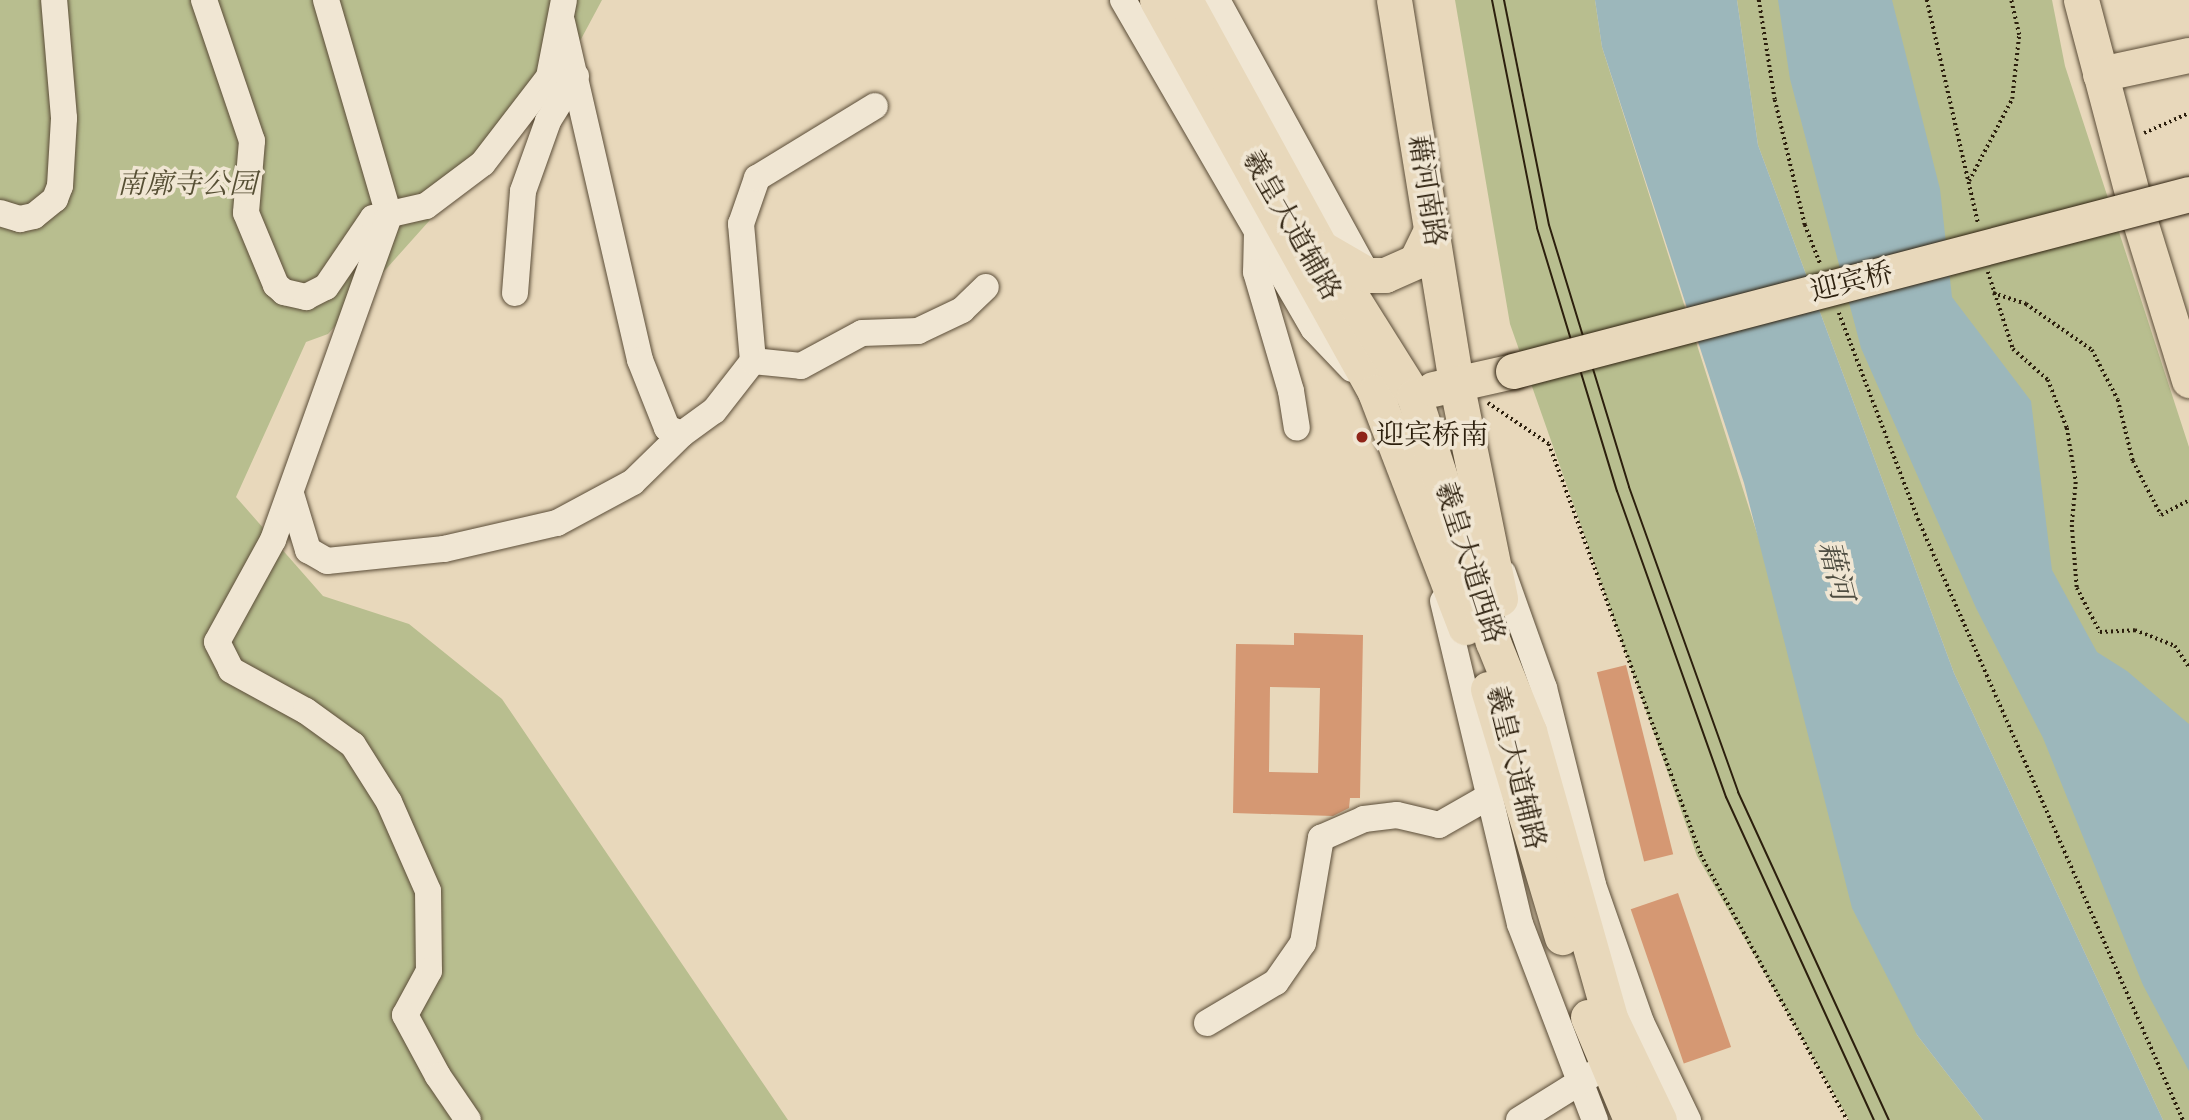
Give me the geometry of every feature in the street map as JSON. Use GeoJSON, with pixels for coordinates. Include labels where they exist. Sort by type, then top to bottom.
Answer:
{"type":"FeatureCollection","features":[{"type":"Feature","properties":{"kind":"main road","name":"羲皇大道西路"},"geometry":{"type":"LineString","coordinates":[[1157,0],[1268,224],[1375,392],[1499,716],[1593,1075],[1631,1120]]}},
{"type":"Feature","properties":{"kind":"main road","name":"羲皇大道西路"},"geometry":{"type":"LineString","coordinates":[[1185,0],[1321,248],[1413,396],[1493,642],[1529,731],[1611,1020],[1659,1120]]}},
{"type":"Feature","properties":{"kind":"main road","name":"藉河南路"},"geometry":{"type":"LineString","coordinates":[[1394,0],[1456,382],[1529,731]]}},
{"type":"Feature","properties":{"kind":"main road"},"geometry":{"type":"LineString","coordinates":[[2081,0],[2117,139],[2182,323],[2189,380]]}},
{"type":"Feature","properties":{"kind":"main road"},"geometry":{"type":"LineString","coordinates":[[2100,74],[2189,55]]}},
{"type":"Feature","properties":{"kind":"main road","name":"迎宾桥"},"geometry":{"type":"LineString","coordinates":[[1413,396],[1456,382],[1513,371],[2189,194]]}},
{"type":"Feature","properties":{"kind":"main road"},"geometry":{"type":"LineString","coordinates":[[1321,248],[1368,275],[1385,275],[1409,266],[1426,246],[1432,230]]}},
{"type":"Feature","properties":{"kind":"main road"},"geometry":{"type":"LineString","coordinates":[[1375,392],[1413,396]]}},
{"type":"Feature","properties":{"kind":"street"},"geometry":{"type":"LineString","coordinates":[[0,213],[20,219],[34,216],[55,199],[60,186],[64,118],[54,0]]}},
{"type":"Feature","properties":{"kind":"street"},"geometry":{"type":"LineString","coordinates":[[204,0],[252,141],[246,213],[276,285],[295,296],[317,293],[373,218],[426,206],[483,163],[549,77],[563,11]]}},
{"type":"Feature","properties":{"kind":"street"},"geometry":{"type":"LineString","coordinates":[[326,0],[389,216],[291,494],[268,551],[219,632],[219,653],[231,670],[306,711],[353,745],[389,802],[428,891],[429,971],[405,1015],[438,1076],[468,1120]]}},
{"type":"Feature","properties":{"kind":"street","name":"羲皇大道辅路"},"geometry":{"type":"LineString","coordinates":[[1123,0],[1268,224]]}},
{"type":"Feature","properties":{"kind":"street","name":"羲皇大道辅路"},"geometry":{"type":"LineString","coordinates":[[1217,0],[1368,275],[1364,320]]}},
{"type":"Feature","properties":{"kind":"street"},"geometry":{"type":"LineString","coordinates":[[563,11],[640,360],[667,428],[682,434]]}},
{"type":"Feature","properties":{"kind":"street"},"geometry":{"type":"LineString","coordinates":[[515,293],[523,191],[548,121],[576,76]]}},
{"type":"Feature","properties":{"kind":"street"},"geometry":{"type":"LineString","coordinates":[[291,494],[308,550],[327,561],[444,549],[557,523],[633,482],[682,434],[714,411],[753,361],[741,225],[757,178],[875,106]]}},
{"type":"Feature","properties":{"kind":"street"},"geometry":{"type":"LineString","coordinates":[[1268,224],[1256,272],[1291,391],[1297,428]]}},
{"type":"Feature","properties":{"kind":"street"},"geometry":{"type":"LineString","coordinates":[[753,361],[801,366],[862,333],[918,331],[962,310],[986,287]]}},
{"type":"Feature","properties":{"kind":"street","name":"羲皇大道辅路"},"geometry":{"type":"LineString","coordinates":[[1375,392],[1441,593],[1520,925],[1593,1075],[1595,1120]]}},
{"type":"Feature","properties":{"kind":"street","name":"羲皇大道辅路"},"geometry":{"type":"LineString","coordinates":[[1482,514],[1544,688],[1597,898],[1640,1022],[1688,1120]]}},
{"type":"Feature","properties":{"kind":"street"},"geometry":{"type":"LineString","coordinates":[[1207,1023],[1276,982],[1303,943],[1321,838],[1364,819],[1397,815],[1439,825],[1488,797]]}},
{"type":"Feature","properties":{"kind":"street"},"geometry":{"type":"LineString","coordinates":[[1519,1120],[1593,1075]]}},
{"type":"Feature","properties":{"kind":"path"},"geometry":{"type":"LineString","coordinates":[[1759,0],[1775,100],[1805,225],[1825,276]]}},
{"type":"Feature","properties":{"kind":"path"},"geometry":{"type":"LineString","coordinates":[[1927,0],[1979,231]]}},
{"type":"Feature","properties":{"kind":"path"},"geometry":{"type":"LineString","coordinates":[[1969,181],[2012,99],[2019,35],[2011,0]]}},
{"type":"Feature","properties":{"kind":"path"},"geometry":{"type":"LineString","coordinates":[[2117,139],[2160,128],[2189,113]]}},
{"type":"Feature","properties":{"kind":"path"},"geometry":{"type":"LineString","coordinates":[[1987,268],[2013,348],[2048,380],[2067,428],[2076,482],[2072,525],[2077,588],[2100,632],[2135,630],[2175,646],[2189,667]]}},
{"type":"Feature","properties":{"kind":"path"},"geometry":{"type":"LineString","coordinates":[[1993,293],[2026,304],[2092,350],[2119,400],[2133,461],[2161,515],[2189,499]]}},
{"type":"Feature","properties":{"kind":"path"},"geometry":{"type":"LineString","coordinates":[[1835,301],[1918,519],[2183,1120]]}},
{"type":"Feature","properties":{"kind":"path"},"geometry":{"type":"LineString","coordinates":[[1456,382],[1549,444],[1701,855],[1847,1120]]}},
{"type":"Feature","properties":{"kind":"green space","name":"南廓寺公园"},"geometry":{"type":"Polygon","coordinates":[[[0,0],[602,0],[565,69],[328,334],[306,342],[236,497],[323,596],[409,624],[502,699],[788,1120],[0,1120],[0,0]]]}},
{"type":"Feature","properties":{"kind":"green space"},"geometry":{"type":"Polygon","coordinates":[[[1455,0],[1595,0],[1602,47],[1917,1035],[1983,1120],[1849,1120],[1697,856],[1510,324],[1455,0]]]}},
{"type":"Feature","properties":{"kind":"green space"},"geometry":{"type":"Polygon","coordinates":[[[1737,0],[2052,0],[2065,66],[2189,447],[2189,1120],[2163,1120],[1954,673],[1758,145],[1737,0]]]}},
{"type":"Feature","properties":{"kind":"water","name":"藉河"},"geometry":{"type":"Polygon","coordinates":[[[1595,0],[1737,0],[1758,145],[1954,673],[2163,1120],[1983,1120],[1917,1035],[1852,908],[1744,483],[1602,47],[1595,0]]]}},
{"type":"Feature","properties":{"kind":"water"},"geometry":{"type":"Polygon","coordinates":[[[1778,0],[1892,0],[1940,189],[1952,297],[2031,401],[2052,570],[2097,652],[2127,671],[2189,724],[2189,1071],[2143,985],[2043,738],[1976,608],[1861,348],[1790,79],[1778,0]]]}},
{"type":"Feature","properties":{"kind":"building"},"geometry":{"type":"Polygon","coordinates":[[[1294,633],[1363,635],[1360,798],[1350,798],[1349,808],[1333,816],[1233,813],[1236,644],[1294,645],[1294,633]],[[1270,687],[1269,772],[1318,773],[1320,688],[1270,687]]]}},
{"type":"Feature","properties":{"kind":"building"},"geometry":{"type":"Polygon","coordinates":[[[1626,665],[1673,854],[1644,861],[1597,672],[1626,665]]]}},
{"type":"Feature","properties":{"kind":"building"},"geometry":{"type":"Polygon","coordinates":[[[1678,893],[1731,1047],[1684,1063],[1631,909],[1678,893]]]}},
{"type":"Feature","properties":{"kind":"tram line"},"geometry":{"type":"LineString","coordinates":[[1492,0],[1537,228],[1617,491],[1726,797],[1874,1120]]}},
{"type":"Feature","properties":{"kind":"tram line"},"geometry":{"type":"LineString","coordinates":[[1504,0],[1549,225],[1629,487],[1738,792],[1889,1120]]}},
{"type":"Feature","properties":{"kind":"place","name":"迎宾桥南"},"geometry":{"type":"Point","coordinates":[1362,437]}}]}
